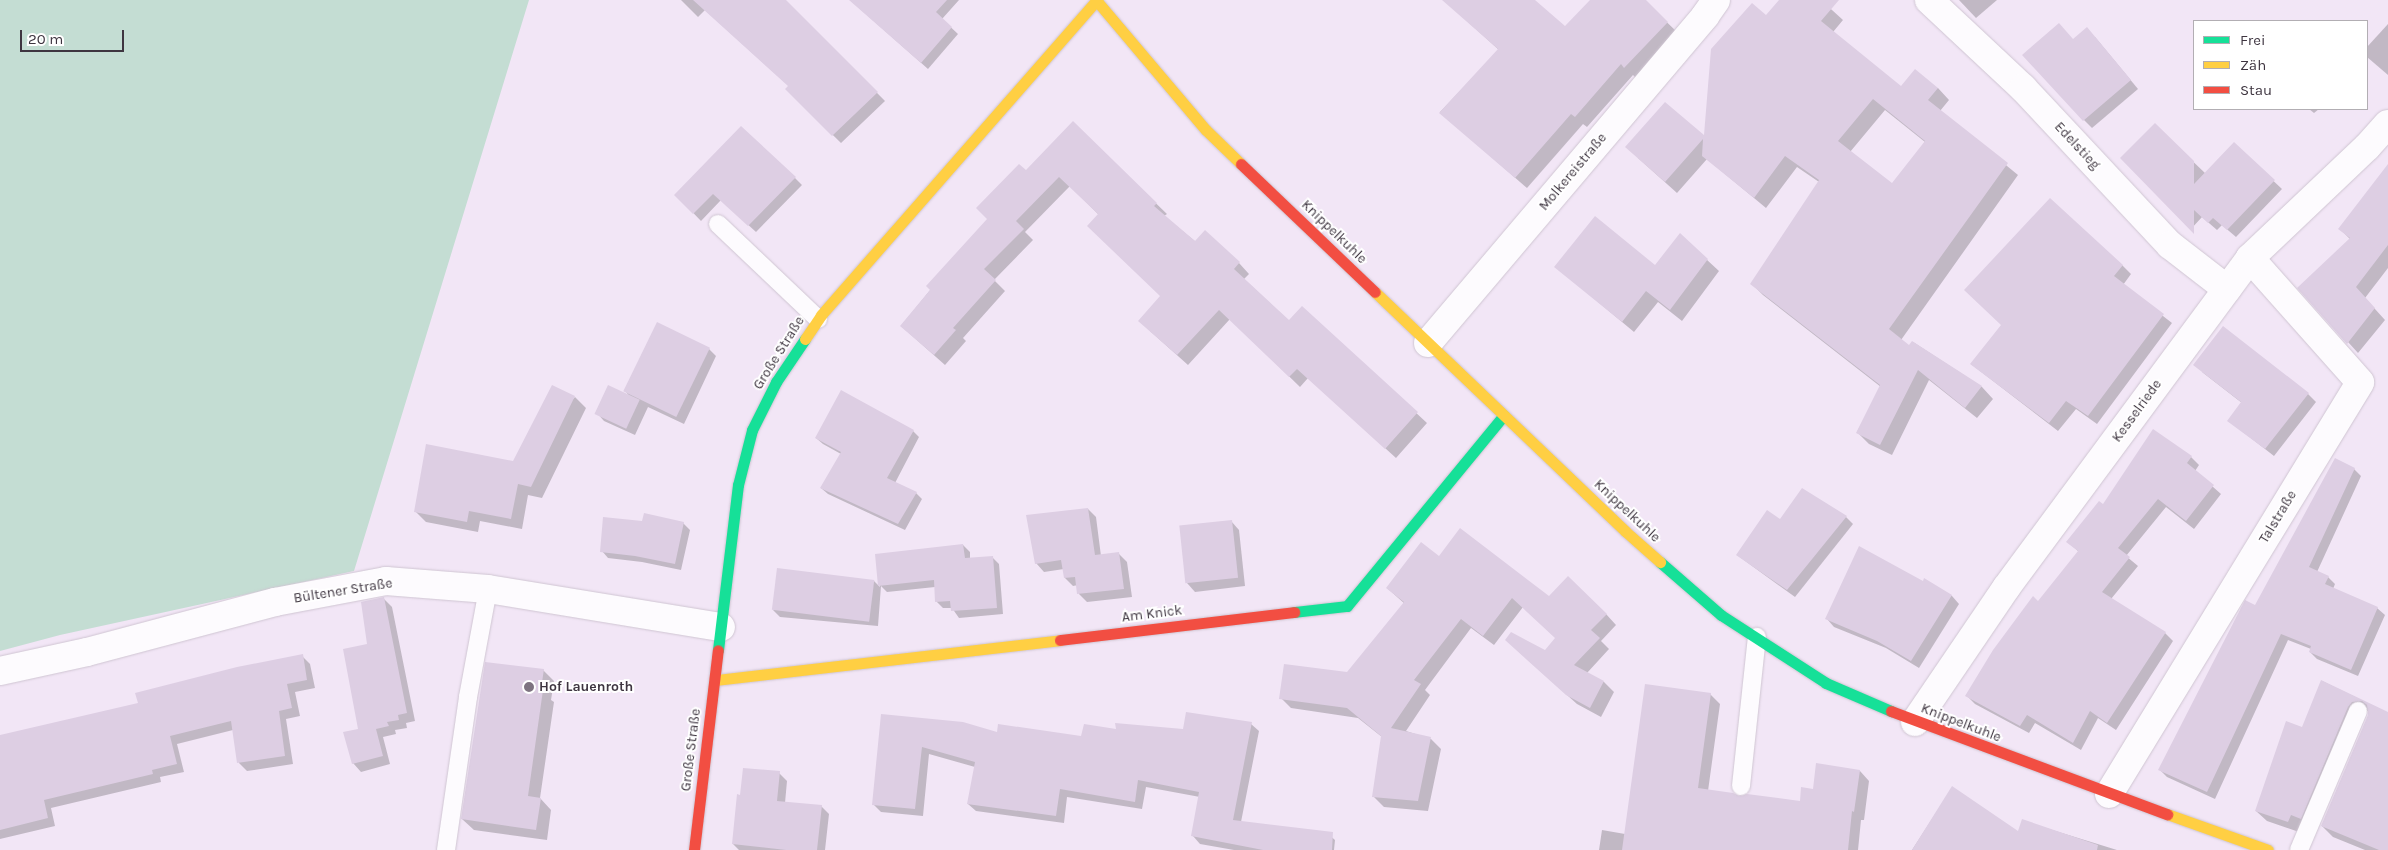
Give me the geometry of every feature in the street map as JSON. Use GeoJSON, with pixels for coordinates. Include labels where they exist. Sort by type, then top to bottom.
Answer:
{"type":"FeatureCollection","features":[{"type":"Feature","properties":{"kind":"street","name":"Knippelkuhle"},"geometry":{"type":"LineString","coordinates":[[1096,0],[1206,130],[1625,531],[1721,615],[1826,683],[1915,722],[2109,794],[2268,850]]}},
{"type":"Feature","properties":{"kind":"street","name":"Große Straße"},"geometry":{"type":"LineString","coordinates":[[694,850],[738,485],[752,430],[776,382],[818,319],[1096,0]]}},
{"type":"Feature","properties":{"kind":"street","name":"Molkereistraße"},"geometry":{"type":"LineString","coordinates":[[1428,343],[1705,16],[1716,0]]}},
{"type":"Feature","properties":{"kind":"street","name":"Edelstieg"},"geometry":{"type":"LineString","coordinates":[[1929,0],[2023,88],[2170,245],[2227,289]]}},
{"type":"Feature","properties":{"kind":"street","name":"Kesselriede"},"geometry":{"type":"LineString","coordinates":[[1915,722],[2006,588],[2250,258],[2367,147],[2388,124]]}},
{"type":"Feature","properties":{"kind":"street","name":"Talstraße"},"geometry":{"type":"LineString","coordinates":[[2109,794],[2360,382],[2250,258]]}},
{"type":"Feature","properties":{"kind":"street","name":"Am Knick"},"geometry":{"type":"LineString","coordinates":[[716,680],[1348,606],[1504,415]]}},
{"type":"Feature","properties":{"kind":"street","name":"Bültener Straße"},"geometry":{"type":"LineString","coordinates":[[0,671],[87,652],[275,602],[386,581],[488,589],[721,627]]}},
{"type":"Feature","properties":{"kind":"lane"},"geometry":{"type":"LineString","coordinates":[[718,224],[818,319]]}},
{"type":"Feature","properties":{"kind":"lane"},"geometry":{"type":"LineString","coordinates":[[446,850],[468,697],[488,589]]}},
{"type":"Feature","properties":{"kind":"lane"},"geometry":{"type":"LineString","coordinates":[[1741,786],[1757,638]]}},
{"type":"Feature","properties":{"kind":"lane"},"geometry":{"type":"LineString","coordinates":[[2300,850],[2358,711]]}},
{"type":"Feature","properties":{"kind":"green space"},"geometry":{"type":"Polygon","coordinates":[[[0,0],[529,0],[354,571],[60,635],[0,651],[0,0]]]}},
{"type":"Feature","properties":{"kind":"building"},"geometry":{"type":"Polygon","coordinates":[[[693,0],[786,0],[878,92],[832,136],[785,89],[788,86],[693,0]]]}},
{"type":"Feature","properties":{"kind":"building"},"geometry":{"type":"Polygon","coordinates":[[[849,0],[947,0],[936,12],[952,27],[921,63],[849,0]]]}},
{"type":"Feature","properties":{"kind":"building"},"geometry":{"type":"Polygon","coordinates":[[[1442,0],[1535,0],[1565,26],[1590,0],[1646,0],[1668,22],[1624,68],[1621,64],[1575,117],[1571,114],[1515,178],[1439,113],[1498,49],[1442,0]]]}},
{"type":"Feature","properties":{"kind":"building"},"geometry":{"type":"Polygon","coordinates":[[[1779,0],[1839,0],[1821,21],[1901,86],[1915,69],[1938,88],[1928,100],[2008,163],[1889,329],[1909,345],[1912,341],[1982,386],[1965,408],[1918,370],[1880,445],[1856,433],[1880,385],[1750,284],[1819,180],[1785,156],[1754,198],[1702,156],[1703,139],[1665,182],[1625,147],[1665,102],[1704,135],[1711,49],[1752,3],[1766,15],[1779,0]],[[1873,99],[1838,141],[1892,183],[1925,141],[1873,99]]]}},
{"type":"Feature","properties":{"kind":"building"},"geometry":{"type":"Polygon","coordinates":[[[2059,23],[2073,39],[2087,27],[2131,80],[2083,121],[2022,55],[2059,23]]]}},
{"type":"Feature","properties":{"kind":"building"},"geometry":{"type":"Polygon","coordinates":[[[1073,121],[1157,203],[1154,206],[1195,241],[1205,230],[1240,262],[1234,269],[1289,320],[1302,306],[1418,412],[1385,449],[1297,369],[1289,377],[1219,310],[1177,355],[1138,321],[1160,296],[1087,226],[1098,214],[1059,177],[1016,221],[1024,229],[984,269],[996,280],[953,328],[956,330],[934,355],[900,326],[930,290],[926,286],[987,219],[976,208],[1019,164],[1026,170],[1073,121]]]}},
{"type":"Feature","properties":{"kind":"building"},"geometry":{"type":"Polygon","coordinates":[[[2155,123],[2194,161],[2194,184],[2234,142],[2275,180],[2227,230],[2213,218],[2208,223],[2194,210],[2194,234],[2120,158],[2155,123]]]}},
{"type":"Feature","properties":{"kind":"building"},"geometry":{"type":"Polygon","coordinates":[[[741,126],[796,177],[748,226],[713,194],[693,214],[674,195],[741,126]]]}},
{"type":"Feature","properties":{"kind":"building"},"geometry":{"type":"Polygon","coordinates":[[[2388,164],[2388,245],[2356,287],[2375,308],[2347,344],[2297,288],[2350,238],[2338,229],[2388,164]]]}},
{"type":"Feature","properties":{"kind":"building"},"geometry":{"type":"Polygon","coordinates":[[[2050,198],[2123,265],[2114,276],[2164,314],[2088,416],[2066,401],[2049,423],[1970,364],[2001,325],[1964,290],[2050,198]]]}},
{"type":"Feature","properties":{"kind":"building"},"geometry":{"type":"Polygon","coordinates":[[[1595,216],[1655,265],[1680,233],[1708,259],[1670,310],[1646,291],[1622,322],[1554,267],[1595,216]]]}},
{"type":"Feature","properties":{"kind":"building"},"geometry":{"type":"Polygon","coordinates":[[[657,322],[710,348],[676,417],[623,391],[657,322]]]}},
{"type":"Feature","properties":{"kind":"building"},"geometry":{"type":"Polygon","coordinates":[[[2223,326],[2309,393],[2265,449],[2227,421],[2241,402],[2193,365],[2223,326]]]}},
{"type":"Feature","properties":{"kind":"building"},"geometry":{"type":"Polygon","coordinates":[[[552,385],[575,396],[531,487],[518,484],[511,519],[469,511],[467,522],[414,512],[426,444],[513,461],[552,385]]]}},
{"type":"Feature","properties":{"kind":"building"},"geometry":{"type":"Polygon","coordinates":[[[608,385],[640,400],[626,429],[594,414],[608,385]]]}},
{"type":"Feature","properties":{"kind":"building"},"geometry":{"type":"Polygon","coordinates":[[[841,390],[914,430],[887,478],[917,492],[898,524],[820,488],[841,452],[815,438],[841,390]]]}},
{"type":"Feature","properties":{"kind":"building"},"geometry":{"type":"Polygon","coordinates":[[[2153,429],[2192,456],[2187,463],[2214,485],[2186,521],[2158,499],[2118,548],[2130,557],[2102,592],[2166,632],[2107,723],[2090,711],[2073,743],[2027,715],[2020,726],[1965,696],[1993,650],[2033,596],[2038,601],[2078,551],[2066,542],[2099,501],[2103,504],[2153,429]]]}},
{"type":"Feature","properties":{"kind":"building"},"geometry":{"type":"Polygon","coordinates":[[[2335,458],[2355,468],[2309,567],[2329,576],[2325,584],[2378,607],[2351,670],[2309,652],[2311,646],[2281,634],[2207,792],[2158,770],[2245,600],[2255,605],[2335,458]]]}},
{"type":"Feature","properties":{"kind":"building"},"geometry":{"type":"Polygon","coordinates":[[[1802,488],[1847,516],[1787,590],[1736,555],[1767,510],[1780,519],[1802,488]]]}},
{"type":"Feature","properties":{"kind":"building"},"geometry":{"type":"Polygon","coordinates":[[[1088,508],[1095,555],[1119,552],[1124,589],[1077,594],[1075,577],[1064,578],[1061,560],[1035,564],[1026,515],[1088,508]]]}},
{"type":"Feature","properties":{"kind":"building"},"geometry":{"type":"Polygon","coordinates":[[[644,513],[684,522],[675,564],[635,556],[600,552],[603,517],[642,521],[644,513]]]}},
{"type":"Feature","properties":{"kind":"building"},"geometry":{"type":"Polygon","coordinates":[[[1232,520],[1238,578],[1185,583],[1179,526],[1232,520]]]}},
{"type":"Feature","properties":{"kind":"building"},"geometry":{"type":"Polygon","coordinates":[[[1460,528],[1549,596],[1568,576],[1607,614],[1591,630],[1600,638],[1574,665],[1604,681],[1590,708],[1566,695],[1505,640],[1511,632],[1545,650],[1555,638],[1512,598],[1483,636],[1461,619],[1414,680],[1421,684],[1391,728],[1431,737],[1418,801],[1372,797],[1381,736],[1347,708],[1279,699],[1284,664],[1347,672],[1404,602],[1386,588],[1421,542],[1439,556],[1460,528]]]}},
{"type":"Feature","properties":{"kind":"building"},"geometry":{"type":"Polygon","coordinates":[[[963,544],[965,558],[993,556],[997,608],[951,611],[950,601],[935,602],[934,580],[878,586],[875,554],[963,544]]]}},
{"type":"Feature","properties":{"kind":"building"},"geometry":{"type":"Polygon","coordinates":[[[1859,546],[1923,581],[1924,578],[1952,595],[1911,661],[1877,641],[1825,619],[1859,546]]]}},
{"type":"Feature","properties":{"kind":"building"},"geometry":{"type":"Polygon","coordinates":[[[777,568],[874,580],[869,622],[772,610],[777,568]]]}},
{"type":"Feature","properties":{"kind":"building"},"geometry":{"type":"Polygon","coordinates":[[[384,597],[407,713],[398,715],[399,720],[387,722],[389,726],[376,729],[383,756],[352,764],[343,732],[358,729],[343,649],[367,644],[361,602],[384,597]]]}},
{"type":"Feature","properties":{"kind":"building"},"geometry":{"type":"Polygon","coordinates":[[[303,654],[307,680],[287,684],[292,708],[279,711],[285,756],[237,763],[231,721],[170,736],[177,764],[152,770],[153,774],[44,800],[48,818],[0,830],[0,735],[138,703],[135,693],[237,667],[303,654]]]}},
{"type":"Feature","properties":{"kind":"building"},"geometry":{"type":"Polygon","coordinates":[[[485,662],[544,669],[541,689],[543,690],[528,796],[541,798],[536,830],[461,819],[485,662]]]}},
{"type":"Feature","properties":{"kind":"building"},"geometry":{"type":"Polygon","coordinates":[[[2321,680],[2388,712],[2388,850],[2379,850],[2321,826],[2368,715],[2367,705],[2362,701],[2352,702],[2348,707],[2301,819],[2291,815],[2288,822],[2255,811],[2286,721],[2302,727],[2321,680]]]}},
{"type":"Feature","properties":{"kind":"building"},"geometry":{"type":"Polygon","coordinates":[[[1645,684],[1711,693],[1698,788],[1733,793],[1739,796],[1747,794],[1800,801],[1801,787],[1813,789],[1816,763],[1860,770],[1854,812],[1852,811],[1848,850],[1622,850],[1645,684]]]}},
{"type":"Feature","properties":{"kind":"building"},"geometry":{"type":"Polygon","coordinates":[[[1186,712],[1252,722],[1233,820],[1333,832],[1332,850],[1263,850],[1191,836],[1199,792],[1138,780],[1135,802],[1060,789],[1056,816],[967,804],[975,762],[922,747],[915,809],[872,805],[881,714],[963,722],[997,732],[998,724],[1081,736],[1084,724],[1116,729],[1115,723],[1183,729],[1186,712]]]}},
{"type":"Feature","properties":{"kind":"building"},"geometry":{"type":"Polygon","coordinates":[[[743,768],[780,771],[777,801],[822,805],[817,850],[786,850],[732,844],[737,794],[740,795],[743,768]]]}},
{"type":"Feature","properties":{"kind":"building"},"geometry":{"type":"Polygon","coordinates":[[[1952,786],[2018,831],[2022,819],[2098,845],[2097,850],[1912,850],[1952,786]]]}},
{"type":"Feature","properties":{"kind":"traffic: fast"},"geometry":{"type":"LineString","coordinates":[[718,650],[738,485],[752,430],[776,382],[805,339]]}},
{"type":"Feature","properties":{"kind":"traffic: fast"},"geometry":{"type":"LineString","coordinates":[[1294,612],[1347,606],[1504,415]]}},
{"type":"Feature","properties":{"kind":"traffic: fast"},"geometry":{"type":"LineString","coordinates":[[1660,562],[1721,615],[1826,683],[1891,711]]}},
{"type":"Feature","properties":{"kind":"traffic: slow"},"geometry":{"type":"LineString","coordinates":[[1096,0],[1206,130],[1241,164]]}},
{"type":"Feature","properties":{"kind":"traffic: slow"},"geometry":{"type":"LineString","coordinates":[[805,339],[821,315],[1097,0]]}},
{"type":"Feature","properties":{"kind":"traffic: slow"},"geometry":{"type":"LineString","coordinates":[[1375,292],[1625,531],[1660,562]]}},
{"type":"Feature","properties":{"kind":"traffic: slow"},"geometry":{"type":"LineString","coordinates":[[716,680],[1060,640]]}},
{"type":"Feature","properties":{"kind":"traffic: slow"},"geometry":{"type":"LineString","coordinates":[[2167,814],[2268,850]]}},
{"type":"Feature","properties":{"kind":"traffic: jam"},"geometry":{"type":"LineString","coordinates":[[1241,164],[1375,292]]}},
{"type":"Feature","properties":{"kind":"traffic: jam"},"geometry":{"type":"LineString","coordinates":[[1060,640],[1294,612]]}},
{"type":"Feature","properties":{"kind":"traffic: jam"},"geometry":{"type":"LineString","coordinates":[[694,850],[718,650]]}},
{"type":"Feature","properties":{"kind":"traffic: jam"},"geometry":{"type":"LineString","coordinates":[[1891,711],[2167,814]]}},
{"type":"Feature","properties":{"kind":"place","name":"Hof Lauenroth"},"geometry":{"type":"Point","coordinates":[529,687]}}]}
